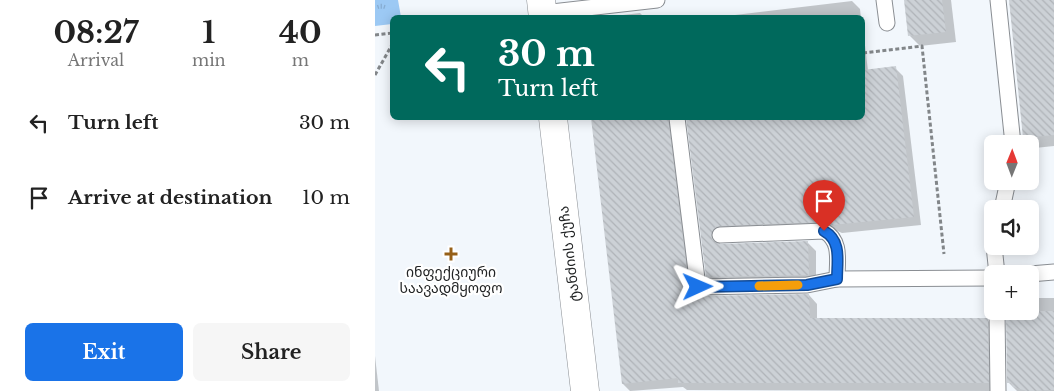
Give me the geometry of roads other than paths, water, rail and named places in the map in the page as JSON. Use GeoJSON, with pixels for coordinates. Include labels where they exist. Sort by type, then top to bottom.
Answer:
{"type":"FeatureCollection","features":[{"type":"Feature","properties":{"kind":"main road","name":"ტანძიის ქუჩა"},"geometry":{"type":"LineString","coordinates":[[553,120],[585,391]]}},
{"type":"Feature","properties":{"kind":"lane"},"geometry":{"type":"LineString","coordinates":[[543,10],[657,0]]}},
{"type":"Feature","properties":{"kind":"lane"},"geometry":{"type":"LineString","coordinates":[[884,0],[887,24]]}},
{"type":"Feature","properties":{"kind":"lane"},"geometry":{"type":"LineString","coordinates":[[998,0],[1012,135]]}},
{"type":"Feature","properties":{"kind":"lane"},"geometry":{"type":"LineString","coordinates":[[677,120],[698,287],[807,285],[837,279],[984,278]]}},
{"type":"Feature","properties":{"kind":"lane"},"geometry":{"type":"LineString","coordinates":[[719,234],[824,231],[833,236],[837,245],[837,279]]}},
{"type":"Feature","properties":{"kind":"lane"},"geometry":{"type":"LineString","coordinates":[[1039,273],[1054,272]]}},
{"type":"Feature","properties":{"kind":"lane"},"geometry":{"type":"LineString","coordinates":[[997,320],[997,391]]}},
{"type":"Feature","properties":{"kind":"place","name":"ინფექციური საავადმყოფო"},"geometry":{"type":"Point","coordinates":[451,254]}}]}
